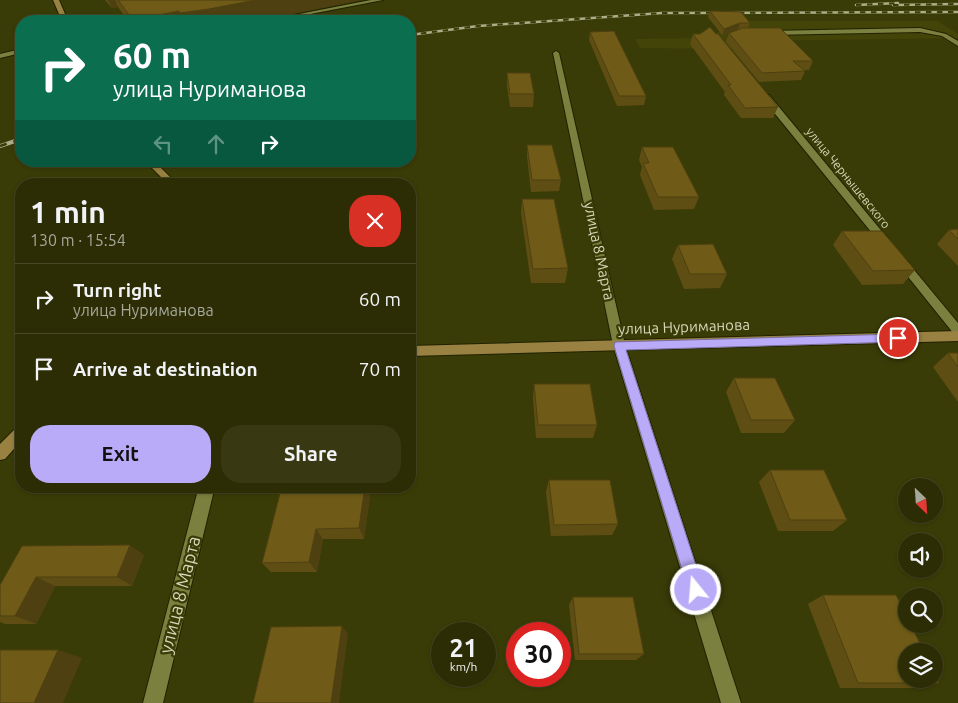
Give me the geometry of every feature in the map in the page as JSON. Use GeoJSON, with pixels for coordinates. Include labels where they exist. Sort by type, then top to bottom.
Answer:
{"type":"FeatureCollection","features":[{"type":"Feature","properties":{"kind":"main road"},"geometry":{"type":"LineString","coordinates":[[56,0],[62,15]]}},
{"type":"Feature","properties":{"kind":"main road"},"geometry":{"type":"LineString","coordinates":[[155,167],[167,178]]}},
{"type":"Feature","properties":{"kind":"main road","name":"улица Нуриманова"},"geometry":{"type":"LineString","coordinates":[[416,351],[958,336]]}},
{"type":"Feature","properties":{"kind":"main road"},"geometry":{"type":"LineString","coordinates":[[0,454],[15,438]]}},
{"type":"Feature","properties":{"kind":"street"},"geometry":{"type":"LineString","coordinates":[[299,15],[380,0]]}},
{"type":"Feature","properties":{"kind":"street"},"geometry":{"type":"LineString","coordinates":[[758,33],[920,30],[944,35],[958,44]]}},
{"type":"Feature","properties":{"kind":"street"},"geometry":{"type":"LineString","coordinates":[[0,56],[15,52]]}},
{"type":"Feature","properties":{"kind":"street","name":"улица 8 Марта"},"geometry":{"type":"LineString","coordinates":[[556,54],[619,346],[731,703]]}},
{"type":"Feature","properties":{"kind":"street","name":"улица Чернышевского"},"geometry":{"type":"LineString","coordinates":[[756,86],[958,331]]}},
{"type":"Feature","properties":{"kind":"street","name":"улица 8 Марта"},"geometry":{"type":"LineString","coordinates":[[152,703],[205,493]]}},
{"type":"Feature","properties":{"kind":"shaded area"},"geometry":{"type":"Polygon","coordinates":[[[745,21],[938,21],[958,34],[958,38],[738,41],[739,49],[640,48],[635,39],[704,38],[745,21]]]}},
{"type":"Feature","properties":{"kind":"building"},"geometry":{"type":"Polygon","coordinates":[[[118,0],[256,0],[180,13],[179,11],[159,15],[129,15],[118,0]]]}},
{"type":"Feature","properties":{"kind":"building"},"geometry":{"type":"Polygon","coordinates":[[[710,11],[741,12],[750,23],[740,23],[724,29],[710,11]]]}},
{"type":"Feature","properties":{"kind":"building"},"geometry":{"type":"Polygon","coordinates":[[[710,27],[718,34],[778,107],[745,108],[728,85],[731,85],[693,34],[700,34],[710,27]]]}},
{"type":"Feature","properties":{"kind":"building"},"geometry":{"type":"Polygon","coordinates":[[[743,28],[780,28],[813,61],[793,61],[805,71],[762,73],[729,33],[743,28]]]}},
{"type":"Feature","properties":{"kind":"building"},"geometry":{"type":"Polygon","coordinates":[[[614,31],[646,96],[619,96],[590,32],[614,31]]]}},
{"type":"Feature","properties":{"kind":"building"},"geometry":{"type":"Polygon","coordinates":[[[507,73],[530,73],[534,94],[510,94],[507,73]]]}},
{"type":"Feature","properties":{"kind":"building"},"geometry":{"type":"Polygon","coordinates":[[[527,145],[552,145],[561,180],[532,180],[527,145]]]}},
{"type":"Feature","properties":{"kind":"building"},"geometry":{"type":"Polygon","coordinates":[[[642,147],[673,147],[699,197],[658,197],[643,163],[649,163],[642,147]]]}},
{"type":"Feature","properties":{"kind":"building"},"geometry":{"type":"Polygon","coordinates":[[[522,199],[554,199],[568,268],[533,269],[522,199]]]}},
{"type":"Feature","properties":{"kind":"building"},"geometry":{"type":"Polygon","coordinates":[[[958,229],[958,239],[949,230],[958,229]]]}},
{"type":"Feature","properties":{"kind":"building"},"geometry":{"type":"Polygon","coordinates":[[[842,231],[882,231],[915,270],[873,271],[842,231]]]}},
{"type":"Feature","properties":{"kind":"building"},"geometry":{"type":"Polygon","coordinates":[[[713,244],[727,274],[690,274],[678,245],[713,244]]]}},
{"type":"Feature","properties":{"kind":"building"},"geometry":{"type":"Polygon","coordinates":[[[948,353],[958,353],[958,367],[948,353]]]}},
{"type":"Feature","properties":{"kind":"building"},"geometry":{"type":"Polygon","coordinates":[[[734,378],[775,378],[795,420],[751,420],[734,378]]]}},
{"type":"Feature","properties":{"kind":"building"},"geometry":{"type":"Polygon","coordinates":[[[534,384],[590,384],[597,425],[538,425],[534,384]]]}},
{"type":"Feature","properties":{"kind":"building"},"geometry":{"type":"Polygon","coordinates":[[[770,470],[824,470],[847,520],[790,520],[770,470]]]}},
{"type":"Feature","properties":{"kind":"building"},"geometry":{"type":"Polygon","coordinates":[[[549,480],[610,480],[618,524],[554,525],[549,480]]]}},
{"type":"Feature","properties":{"kind":"building"},"geometry":{"type":"Polygon","coordinates":[[[280,493],[364,493],[359,528],[316,529],[309,562],[262,563],[280,493]]]}},
{"type":"Feature","properties":{"kind":"building"},"geometry":{"type":"Polygon","coordinates":[[[130,545],[117,577],[36,577],[15,616],[0,616],[0,585],[22,546],[130,545]]]}},
{"type":"Feature","properties":{"kind":"building"},"geometry":{"type":"Polygon","coordinates":[[[823,595],[896,595],[898,599],[898,633],[915,633],[920,643],[898,643],[898,683],[858,683],[823,595]]]}},
{"type":"Feature","properties":{"kind":"building"},"geometry":{"type":"Polygon","coordinates":[[[573,597],[633,597],[644,654],[579,654],[573,597]]]}},
{"type":"Feature","properties":{"kind":"building"},"geometry":{"type":"Polygon","coordinates":[[[342,626],[331,703],[253,703],[271,627],[342,626]]]}},
{"type":"Feature","properties":{"kind":"building"},"geometry":{"type":"Polygon","coordinates":[[[0,650],[58,650],[34,703],[0,703],[0,650]]]}},
{"type":"Feature","properties":{"kind":"railway"},"geometry":{"type":"LineString","coordinates":[[856,5],[898,3]]}},
{"type":"Feature","properties":{"kind":"railway"},"geometry":{"type":"LineString","coordinates":[[893,5],[958,4]]}},
{"type":"Feature","properties":{"kind":"railway"},"geometry":{"type":"LineString","coordinates":[[416,34],[478,26],[662,13],[958,12]]}},
{"type":"Feature","properties":{"kind":"railway"},"geometry":{"type":"LineString","coordinates":[[0,146],[15,141]]}},
{"type":"Feature","properties":{"kind":"route"},"geometry":{"type":"LineString","coordinates":[[696,590],[619,346],[898,338]]}}]}
